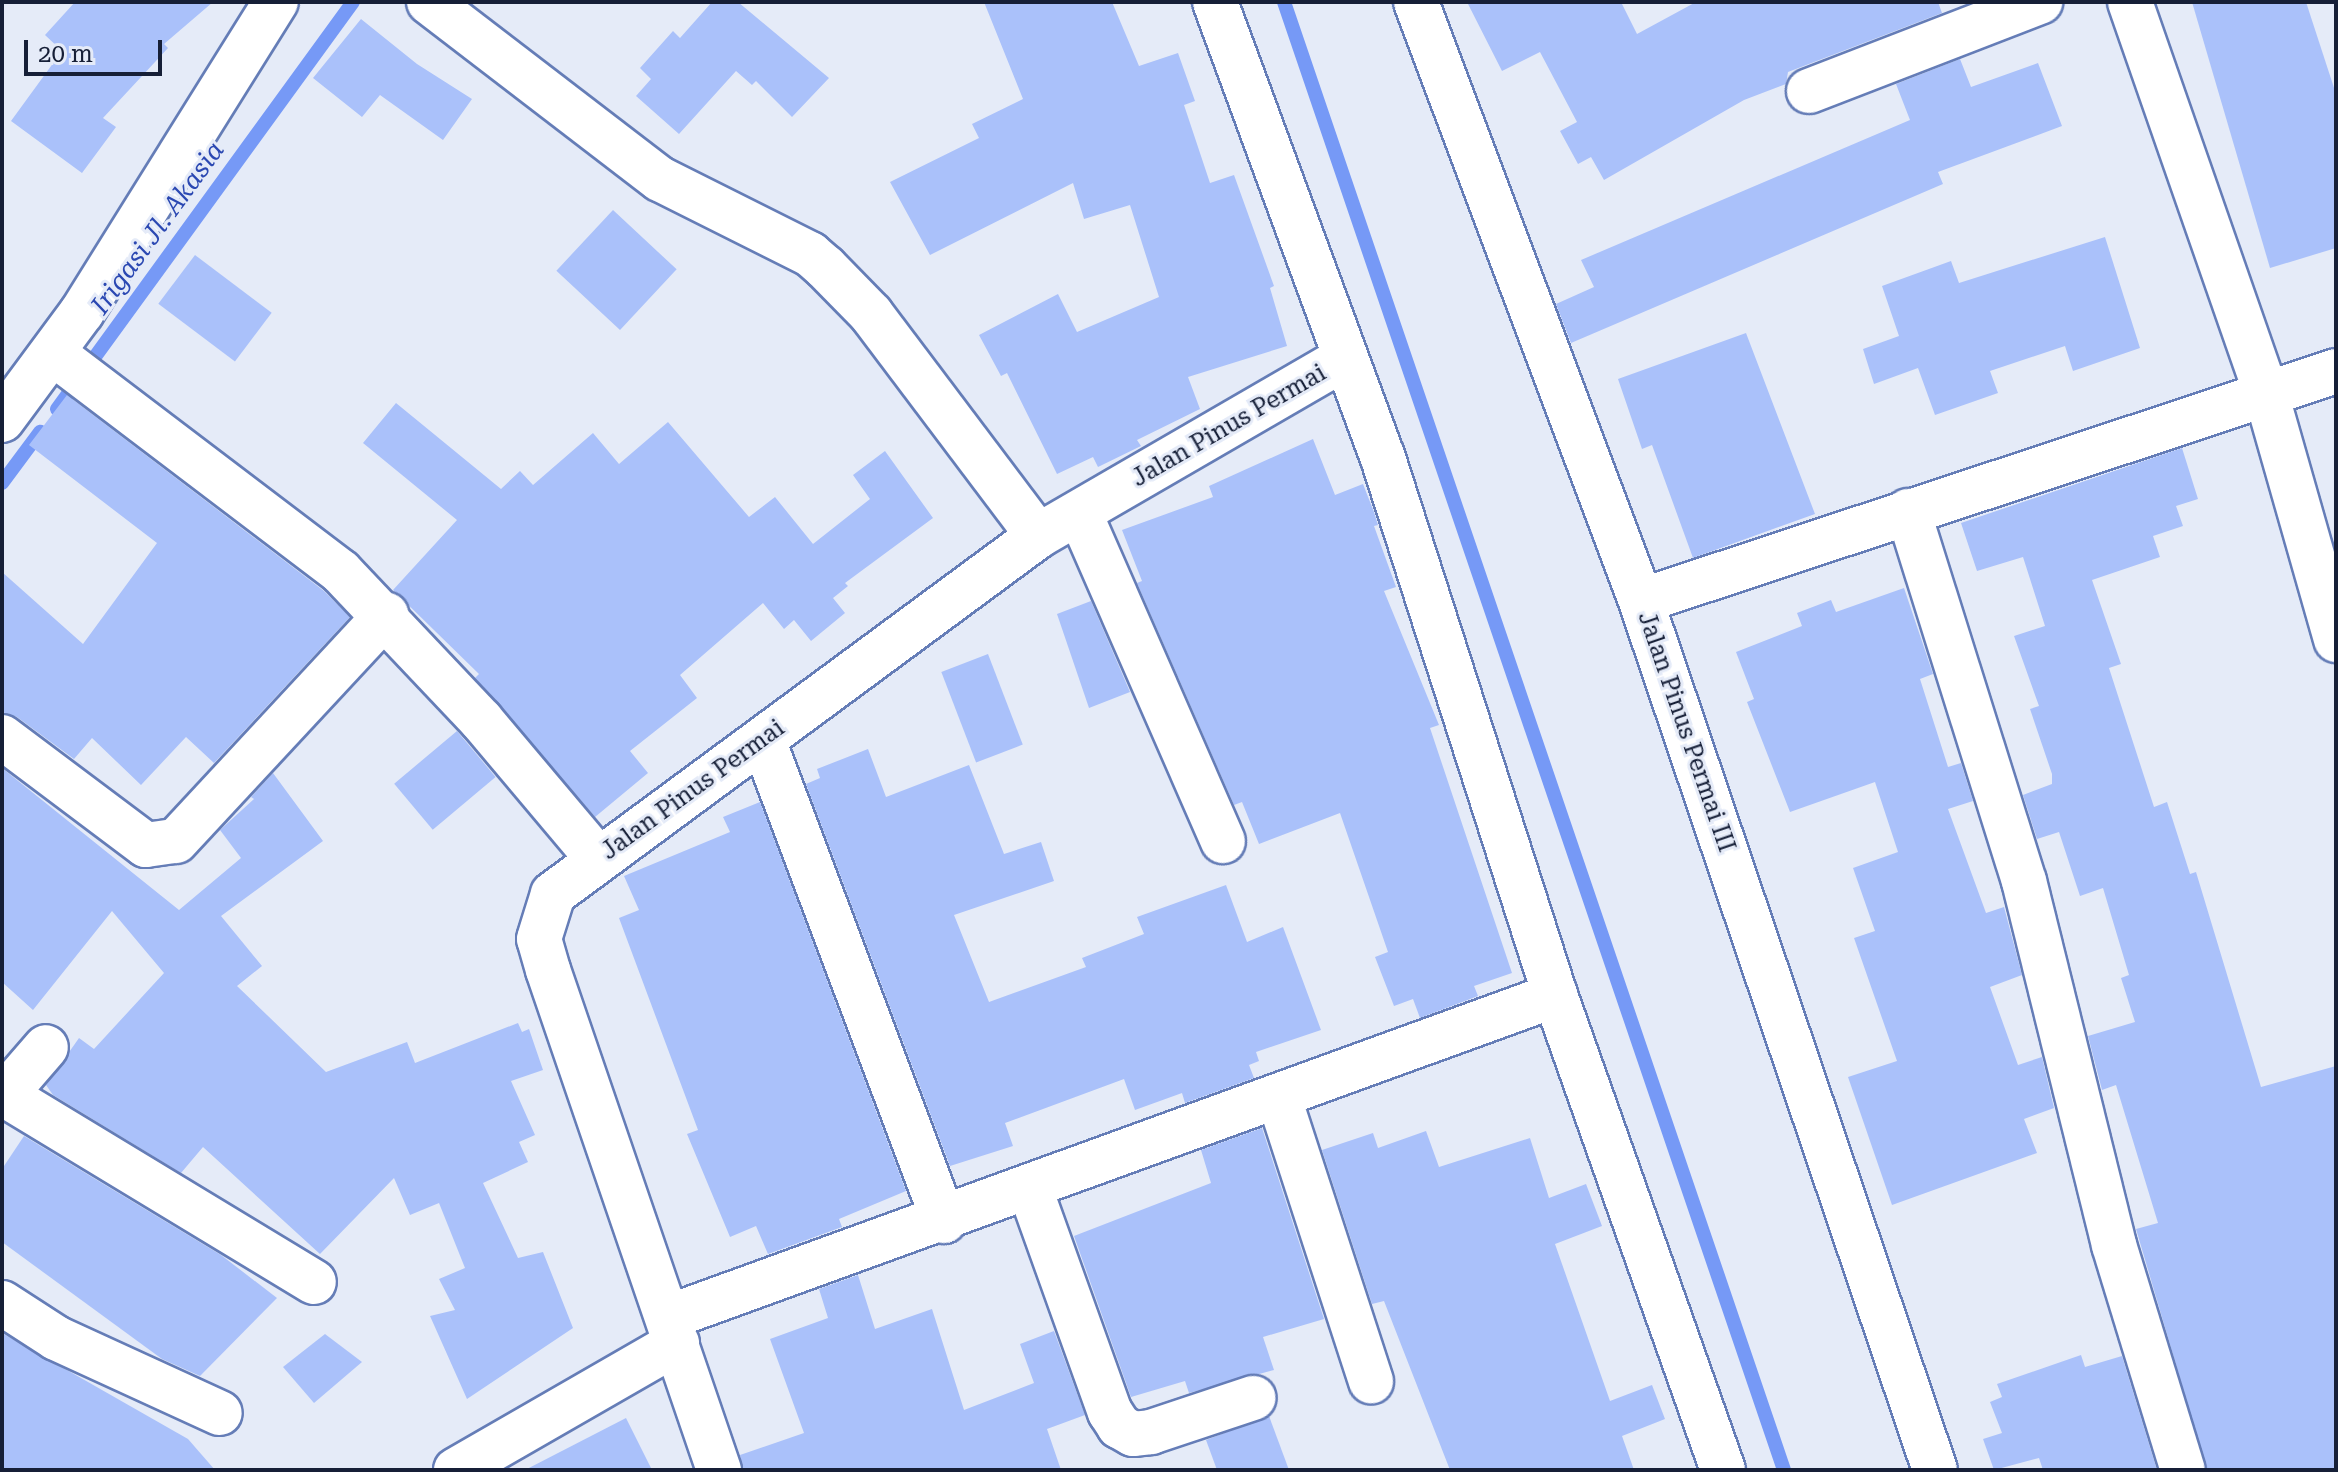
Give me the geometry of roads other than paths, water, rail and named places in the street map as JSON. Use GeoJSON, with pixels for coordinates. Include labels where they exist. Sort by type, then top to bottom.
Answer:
{"type":"FeatureCollection","features":[{"type":"Feature","properties":{"kind":"street"},"geometry":{"type":"LineString","coordinates":[[2,420],[54,354],[276,2]]}},
{"type":"Feature","properties":{"kind":"street"},"geometry":{"type":"LineString","coordinates":[[429,2],[660,179],[810,254],[825,267],[871,314],[1038,536]]}},
{"type":"Feature","properties":{"kind":"street"},"geometry":{"type":"LineString","coordinates":[[1215,2],[1382,455],[1555,995],[1723,1470]]}},
{"type":"Feature","properties":{"kind":"street","name":"Jalan Pinus Permai III"},"geometry":{"type":"LineString","coordinates":[[1416,2],[1641,601],[1935,1470]]}},
{"type":"Feature","properties":{"kind":"street"},"geometry":{"type":"LineString","coordinates":[[1809,91],[2040,2]]}},
{"type":"Feature","properties":{"kind":"street"},"geometry":{"type":"LineString","coordinates":[[2130,2],[2265,390],[2336,640]]}},
{"type":"Feature","properties":{"kind":"street"},"geometry":{"type":"LineString","coordinates":[[54,354],[234,486],[386,615],[598,859]]}},
{"type":"Feature","properties":{"kind":"street","name":"Jalan Pinus Permai"},"geometry":{"type":"LineString","coordinates":[[719,1470],[539,939],[553,894],[598,859],[671,812],[1038,536],[1345,358]]}},
{"type":"Feature","properties":{"kind":"street"},"geometry":{"type":"LineString","coordinates":[[1641,601],[2265,390],[2336,371]]}},
{"type":"Feature","properties":{"kind":"street"},"geometry":{"type":"LineString","coordinates":[[1908,511],[2024,881],[2114,1245],[2183,1470]]}},
{"type":"Feature","properties":{"kind":"street"},"geometry":{"type":"LineString","coordinates":[[1080,514],[1223,841]]}},
{"type":"Feature","properties":{"kind":"street"},"geometry":{"type":"LineString","coordinates":[[2,737],[146,845],[176,841],[386,615]]}},
{"type":"Feature","properties":{"kind":"street"},"geometry":{"type":"LineString","coordinates":[[763,740],[944,1221]]}},
{"type":"Feature","properties":{"kind":"street"},"geometry":{"type":"LineString","coordinates":[[456,1470],[673,1330],[944,1221],[1555,995]]}},
{"type":"Feature","properties":{"kind":"street"},"geometry":{"type":"LineString","coordinates":[[46,1047],[4,1097],[314,1282]]}},
{"type":"Feature","properties":{"kind":"street"},"geometry":{"type":"LineString","coordinates":[[1279,1098],[1371,1381]]}},
{"type":"Feature","properties":{"kind":"street"},"geometry":{"type":"LineString","coordinates":[[1030,1189],[1110,1412],[1119,1426],[1133,1434],[1151,1432],[1253,1398]]}},
{"type":"Feature","properties":{"kind":"street"},"geometry":{"type":"LineString","coordinates":[[2,1303],[56,1338],[220,1413]]}},
{"type":"Feature","properties":{"kind":"waterway","name":"Irigasi Jl. Akasia"},"geometry":{"type":"LineString","coordinates":[[57,409],[353,2]]}},
{"type":"Feature","properties":{"kind":"waterway"},"geometry":{"type":"LineString","coordinates":[[1284,2],[1784,1470]]}},
{"type":"Feature","properties":{"kind":"waterway","name":"Irigasi Jl. Akasia"},"geometry":{"type":"LineString","coordinates":[[2,483],[40,432]]}}]}
